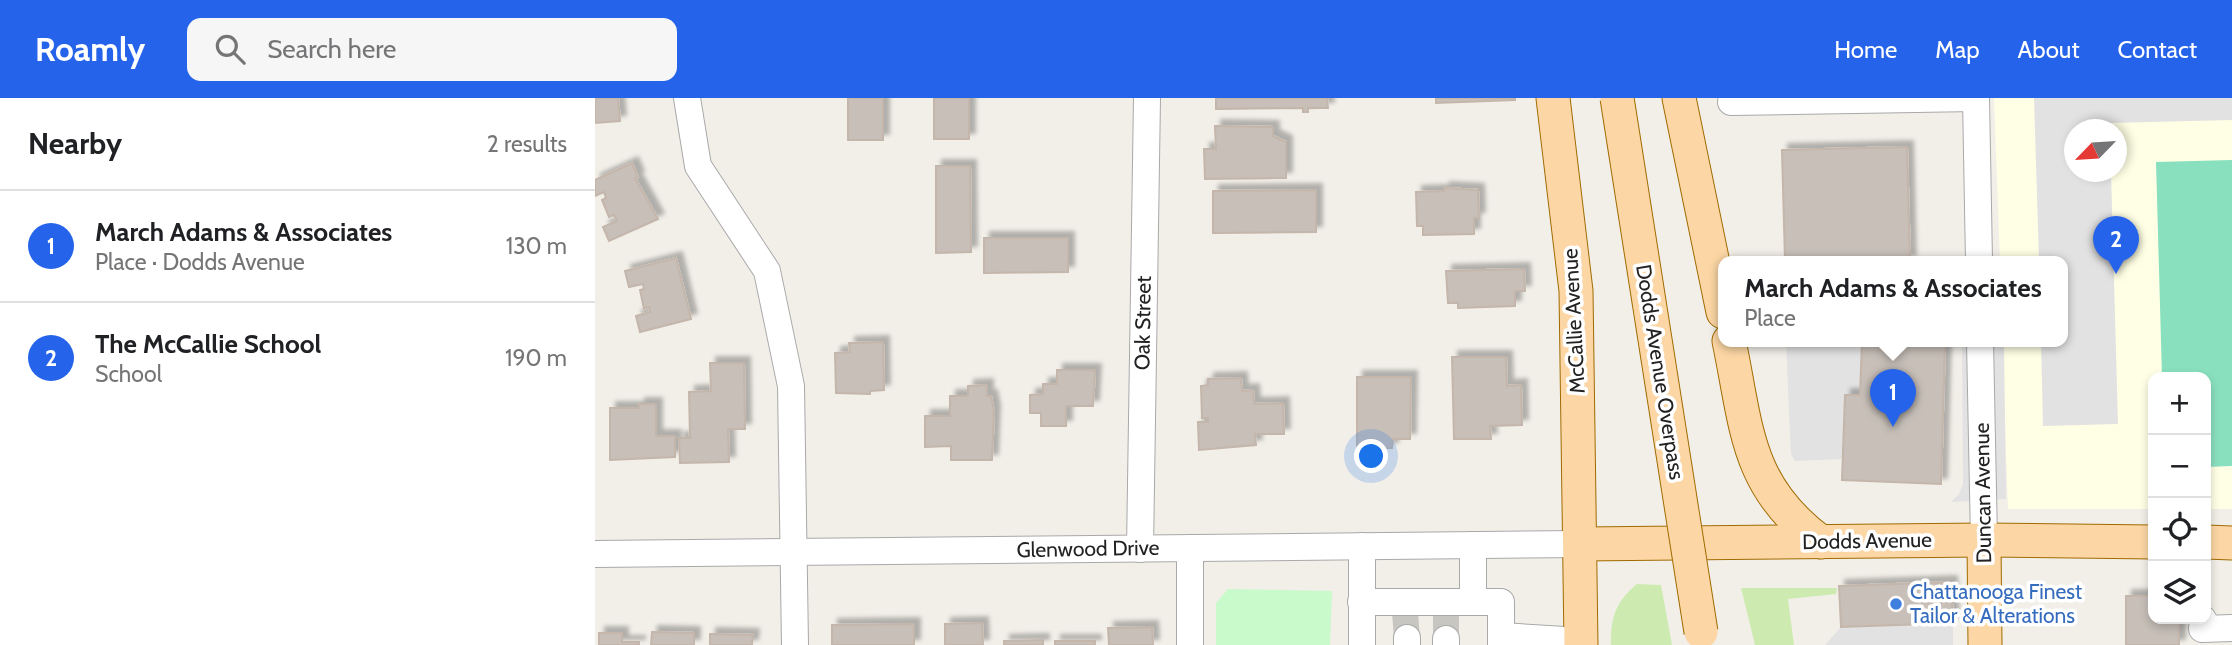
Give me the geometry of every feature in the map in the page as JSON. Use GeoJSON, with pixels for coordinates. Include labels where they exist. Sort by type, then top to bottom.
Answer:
{"type":"FeatureCollection","features":[{"type":"Feature","properties":{"kind":"main road","name":"McCallie Avenue"},"geometry":{"type":"LineString","coordinates":[[1553,98],[1576,291],[1581,643]]}},
{"type":"Feature","properties":{"kind":"main road","name":"Dodds Avenue Overpass"},"geometry":{"type":"LineString","coordinates":[[1617,98],[1703,639]]}},
{"type":"Feature","properties":{"kind":"main road"},"geometry":{"type":"LineString","coordinates":[[1679,98],[1718,288]]}},
{"type":"Feature","properties":{"kind":"main road"},"geometry":{"type":"LineString","coordinates":[[1730,347],[1755,463],[1779,503],[1821,542]]}},
{"type":"Feature","properties":{"kind":"main road","name":"Dodds Avenue"},"geometry":{"type":"LineString","coordinates":[[1581,544],[1984,540],[2148,542]]}},
{"type":"Feature","properties":{"kind":"main road","name":"Duncan Avenue"},"geometry":{"type":"LineString","coordinates":[[1984,540],[1985,645]]}},
{"type":"Feature","properties":{"kind":"main road"},"geometry":{"type":"LineString","coordinates":[[2211,542],[2232,543]]}},
{"type":"Feature","properties":{"kind":"street"},"geometry":{"type":"LineString","coordinates":[[687,98],[698,166],[767,271],[791,386],[795,645]]}},
{"type":"Feature","properties":{"kind":"street","name":"Oak Street"},"geometry":{"type":"LineString","coordinates":[[1140,549],[1147,98]]}},
{"type":"Feature","properties":{"kind":"street"},"geometry":{"type":"LineString","coordinates":[[1731,102],[1976,98],[1979,256]]}},
{"type":"Feature","properties":{"kind":"street","name":"Duncan Avenue"},"geometry":{"type":"LineString","coordinates":[[1980,347],[1984,540]]}},
{"type":"Feature","properties":{"kind":"street","name":"Glenwood Drive"},"geometry":{"type":"LineString","coordinates":[[595,554],[1581,544]]}},
{"type":"Feature","properties":{"kind":"street"},"geometry":{"type":"LineString","coordinates":[[1455,604],[1473,545]]}},
{"type":"Feature","properties":{"kind":"street"},"geometry":{"type":"LineString","coordinates":[[1361,645],[1362,546]]}},
{"type":"Feature","properties":{"kind":"street"},"geometry":{"type":"LineString","coordinates":[[1190,548],[1190,645]]}},
{"type":"Feature","properties":{"kind":"street"},"geometry":{"type":"LineString","coordinates":[[1361,602],[1406,624],[1455,604],[1500,602],[1501,641],[1581,643]]}},
{"type":"Feature","properties":{"kind":"street"},"geometry":{"type":"LineString","coordinates":[[2202,631],[2232,628]]}},
{"type":"Feature","properties":{"kind":"shaded area"},"geometry":{"type":"Polygon","coordinates":[[[1994,98],[2232,98],[2232,509],[2211,509],[2211,372],[2148,372],[2148,509],[2008,509],[2002,347],[2068,347],[2068,256],[2000,256],[1994,98]]]}},
{"type":"Feature","properties":{"kind":"shaded area"},"geometry":{"type":"Polygon","coordinates":[[[2034,98],[2232,98],[2232,120],[2127,123],[2127,119],[2064,119],[2064,182],[2111,182],[2118,424],[2043,426],[2041,347],[2068,347],[2068,256],[2039,256],[2034,98]]]}},
{"type":"Feature","properties":{"kind":"shaded area"},"geometry":{"type":"Polygon","coordinates":[[[1786,347],[1862,347],[1860,395],[1845,395],[1843,459],[1795,461],[1791,454],[1786,347]]]}},
{"type":"Feature","properties":{"kind":"shaded area"},"geometry":{"type":"Polygon","coordinates":[[[1962,347],[2004,347],[2006,499],[1951,502],[1959,494],[1963,484],[1962,347]]]}},
{"type":"Feature","properties":{"kind":"shaded area"},"geometry":{"type":"Polygon","coordinates":[[[1953,623],[1953,645],[1825,645],[1841,627],[1953,623]]]}},
{"type":"Feature","properties":{"kind":"green space"},"geometry":{"type":"Polygon","coordinates":[[[2232,160],[2232,466],[2211,467],[2211,372],[2162,372],[2156,162],[2232,160]]]}},
{"type":"Feature","properties":{"kind":"green space"},"geometry":{"type":"Polygon","coordinates":[[[1637,584],[1661,585],[1672,645],[1611,645],[1613,618],[1619,604],[1637,584]]]}},
{"type":"Feature","properties":{"kind":"green space"},"geometry":{"type":"Polygon","coordinates":[[[1741,588],[1837,588],[1836,594],[1788,599],[1794,645],[1755,645],[1741,588]]]}},
{"type":"Feature","properties":{"kind":"green space"},"geometry":{"type":"Polygon","coordinates":[[[1228,589],[1332,591],[1330,645],[1216,645],[1216,603],[1228,589]]]}},
{"type":"Feature","properties":{"kind":"building"},"geometry":{"type":"Polygon","coordinates":[[[595,98],[618,98],[620,121],[595,123],[595,98]]]}},
{"type":"Feature","properties":{"kind":"building"},"geometry":{"type":"Polygon","coordinates":[[[848,98],[883,98],[883,140],[848,140],[848,98]]]}},
{"type":"Feature","properties":{"kind":"building"},"geometry":{"type":"Polygon","coordinates":[[[934,98],[969,98],[969,139],[934,139],[934,98]]]}},
{"type":"Feature","properties":{"kind":"building"},"geometry":{"type":"Polygon","coordinates":[[[1216,98],[1327,98],[1328,108],[1308,108],[1308,112],[1303,112],[1303,108],[1216,109],[1216,98]]]}},
{"type":"Feature","properties":{"kind":"building"},"geometry":{"type":"Polygon","coordinates":[[[1436,98],[1515,98],[1515,100],[1436,103],[1436,98]]]}},
{"type":"Feature","properties":{"kind":"building"},"geometry":{"type":"Polygon","coordinates":[[[1215,126],[1273,127],[1273,136],[1286,142],[1286,178],[1205,179],[1204,149],[1216,149],[1215,126]]]}},
{"type":"Feature","properties":{"kind":"building"},"geometry":{"type":"Polygon","coordinates":[[[1907,147],[1910,256],[1785,256],[1782,150],[1907,147]]]}},
{"type":"Feature","properties":{"kind":"building"},"geometry":{"type":"Polygon","coordinates":[[[632,163],[638,177],[635,178],[658,219],[609,241],[603,227],[617,221],[614,215],[609,217],[602,200],[606,198],[604,192],[595,196],[595,180],[632,163]]]}},
{"type":"Feature","properties":{"kind":"building"},"geometry":{"type":"Polygon","coordinates":[[[936,166],[970,166],[971,252],[936,253],[936,166]]]}},
{"type":"Feature","properties":{"kind":"building"},"geometry":{"type":"Polygon","coordinates":[[[1444,188],[1478,190],[1479,218],[1474,218],[1474,234],[1423,235],[1423,226],[1417,226],[1416,192],[1444,191],[1444,188]]]}},
{"type":"Feature","properties":{"kind":"building"},"geometry":{"type":"Polygon","coordinates":[[[1316,190],[1316,232],[1213,233],[1213,191],[1316,190]]]}},
{"type":"Feature","properties":{"kind":"building"},"geometry":{"type":"Polygon","coordinates":[[[984,238],[1068,238],[1068,272],[984,273],[984,238]]]}},
{"type":"Feature","properties":{"kind":"building"},"geometry":{"type":"Polygon","coordinates":[[[676,258],[691,319],[640,332],[636,316],[650,312],[649,307],[644,309],[640,290],[644,289],[643,284],[629,287],[625,271],[676,258]]]}},
{"type":"Feature","properties":{"kind":"building"},"geometry":{"type":"Polygon","coordinates":[[[1524,269],[1525,291],[1515,291],[1515,306],[1458,308],[1458,303],[1448,303],[1446,271],[1524,269]]]}},
{"type":"Feature","properties":{"kind":"building"},"geometry":{"type":"Polygon","coordinates":[[[883,342],[884,390],[870,391],[870,394],[836,393],[835,353],[850,352],[849,343],[883,342]]]}},
{"type":"Feature","properties":{"kind":"building"},"geometry":{"type":"Polygon","coordinates":[[[1862,347],[1945,347],[1941,484],[1842,480],[1845,395],[1860,395],[1862,347]]]}},
{"type":"Feature","properties":{"kind":"building"},"geometry":{"type":"Polygon","coordinates":[[[1452,357],[1506,357],[1507,386],[1521,385],[1522,425],[1490,426],[1491,439],[1454,439],[1452,357]]]}},
{"type":"Feature","properties":{"kind":"building"},"geometry":{"type":"Polygon","coordinates":[[[710,363],[744,363],[745,429],[728,429],[729,462],[680,463],[679,438],[690,438],[689,392],[711,391],[710,363]]]}},
{"type":"Feature","properties":{"kind":"building"},"geometry":{"type":"Polygon","coordinates":[[[1057,370],[1095,370],[1093,406],[1066,406],[1066,426],[1041,426],[1041,413],[1030,413],[1030,395],[1043,394],[1043,384],[1057,384],[1057,370]]]}},
{"type":"Feature","properties":{"kind":"building"},"geometry":{"type":"Polygon","coordinates":[[[1357,377],[1411,377],[1410,439],[1393,439],[1392,448],[1357,448],[1357,377]]]}},
{"type":"Feature","properties":{"kind":"building"},"geometry":{"type":"Polygon","coordinates":[[[1241,378],[1242,391],[1253,390],[1254,404],[1283,403],[1284,434],[1255,434],[1256,445],[1199,450],[1198,422],[1208,422],[1208,418],[1202,418],[1201,386],[1208,385],[1208,379],[1241,378]]]}},
{"type":"Feature","properties":{"kind":"building"},"geometry":{"type":"Polygon","coordinates":[[[987,385],[987,396],[991,396],[994,411],[992,460],[951,460],[951,446],[925,447],[925,416],[950,416],[950,396],[968,396],[968,386],[987,385]]]}},
{"type":"Feature","properties":{"kind":"building"},"geometry":{"type":"Polygon","coordinates":[[[639,404],[656,404],[656,436],[675,436],[675,457],[610,460],[610,408],[639,408],[639,404]]]}},
{"type":"Feature","properties":{"kind":"building","name":"Chattanooga Finest Tailor & Alterations"},"geometry":{"type":"Polygon","coordinates":[[[1951,582],[1953,623],[1841,627],[1839,586],[1951,582]]]}},
{"type":"Feature","properties":{"kind":"building"},"geometry":{"type":"Polygon","coordinates":[[[2126,596],[2148,596],[2148,624],[2179,624],[2179,645],[2126,645],[2126,596]]]}},
{"type":"Feature","properties":{"kind":"building"},"geometry":{"type":"Polygon","coordinates":[[[982,623],[983,645],[945,645],[945,624],[982,623]]]}},
{"type":"Feature","properties":{"kind":"building"},"geometry":{"type":"Polygon","coordinates":[[[914,624],[914,645],[832,645],[832,625],[914,624]]]}},
{"type":"Feature","properties":{"kind":"building"},"geometry":{"type":"Polygon","coordinates":[[[1152,627],[1153,645],[1109,645],[1108,628],[1152,627]]]}},
{"type":"Feature","properties":{"kind":"building"},"geometry":{"type":"Polygon","coordinates":[[[652,632],[694,633],[694,645],[651,645],[652,632]]]}},
{"type":"Feature","properties":{"kind":"building"},"geometry":{"type":"Polygon","coordinates":[[[599,633],[622,633],[622,642],[639,642],[639,645],[599,645],[599,633]]]}},
{"type":"Feature","properties":{"kind":"building"},"geometry":{"type":"Polygon","coordinates":[[[710,634],[753,635],[752,645],[710,645],[710,634]]]}},
{"type":"Feature","properties":{"kind":"building"},"geometry":{"type":"Polygon","coordinates":[[[1043,640],[1043,645],[1004,645],[1004,641],[1043,640]]]}},
{"type":"Feature","properties":{"kind":"building"},"geometry":{"type":"Polygon","coordinates":[[[1055,641],[1095,641],[1095,645],[1055,645],[1055,641]]]}},
{"type":"Feature","properties":{"kind":"tunnel"},"geometry":{"type":"LineString","coordinates":[[1446,611],[1446,639]]}},
{"type":"Feature","properties":{"kind":"tunnel"},"geometry":{"type":"LineString","coordinates":[[1405,612],[1407,638]]}},
{"type":"Feature","properties":{"kind":"place","name":"The McCallie School"},"geometry":{"type":"Point","coordinates":[2116,274]}},
{"type":"Feature","properties":{"kind":"place","name":"March Adams & Associates"},"geometry":{"type":"Point","coordinates":[1893,427]}},
{"type":"Feature","properties":{"kind":"place","name":"Chattanooga Finest Tailor & Alterations"},"geometry":{"type":"Point","coordinates":[1896,604]}}]}
